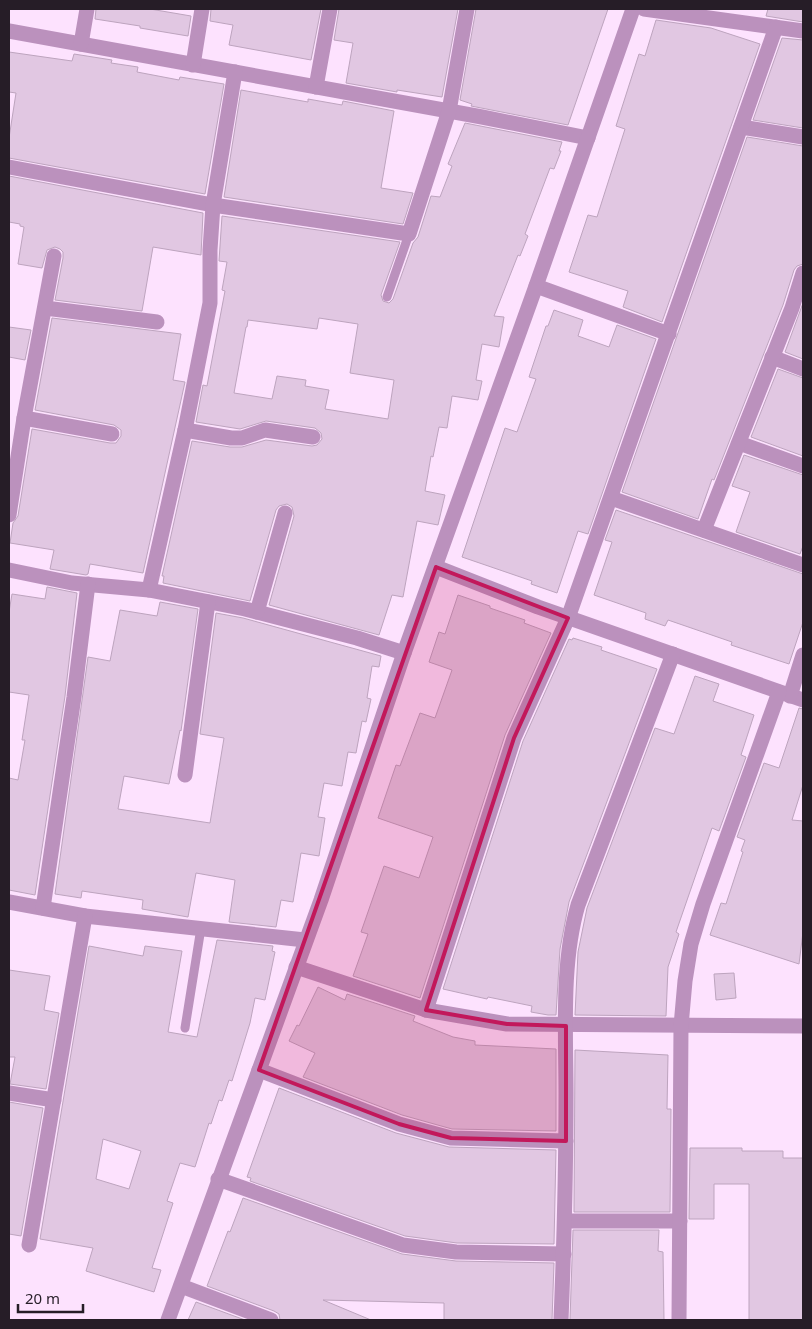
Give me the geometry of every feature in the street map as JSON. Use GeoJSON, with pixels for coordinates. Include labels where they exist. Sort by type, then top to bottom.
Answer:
{"type":"FeatureCollection","features":[{"type":"Feature","properties":{"kind":"street"},"geometry":{"type":"LineString","coordinates":[[81,44],[87,9]]}},
{"type":"Feature","properties":{"kind":"street"},"geometry":{"type":"LineString","coordinates":[[192,65],[202,9]]}},
{"type":"Feature","properties":{"kind":"street"},"geometry":{"type":"LineString","coordinates":[[316,87],[330,9]]}},
{"type":"Feature","properties":{"kind":"street"},"geometry":{"type":"LineString","coordinates":[[9,167],[213,205],[409,234],[449,111],[467,9]]}},
{"type":"Feature","properties":{"kind":"street"},"geometry":{"type":"LineString","coordinates":[[168,1320],[321,900],[404,653],[633,9]]}},
{"type":"Feature","properties":{"kind":"street"},"geometry":{"type":"LineString","coordinates":[[644,9],[803,31]]}},
{"type":"Feature","properties":{"kind":"street"},"geometry":{"type":"LineString","coordinates":[[426,1010],[514,738],[568,618],[776,27]]}},
{"type":"Feature","properties":{"kind":"street"},"geometry":{"type":"LineString","coordinates":[[9,31],[588,138]]}},
{"type":"Feature","properties":{"kind":"street"},"geometry":{"type":"LineString","coordinates":[[149,590],[185,430],[210,303],[210,250],[213,205],[235,72]]}},
{"type":"Feature","properties":{"kind":"street"},"geometry":{"type":"LineString","coordinates":[[741,127],[803,137]]}},
{"type":"Feature","properties":{"kind":"street"},"geometry":{"type":"LineString","coordinates":[[9,515],[24,418],[54,256]]}},
{"type":"Feature","properties":{"kind":"street"},"geometry":{"type":"LineString","coordinates":[[704,530],[803,273]]}},
{"type":"Feature","properties":{"kind":"street"},"geometry":{"type":"LineString","coordinates":[[536,286],[669,334]]}},
{"type":"Feature","properties":{"kind":"street"},"geometry":{"type":"LineString","coordinates":[[45,308],[158,322]]}},
{"type":"Feature","properties":{"kind":"street"},"geometry":{"type":"LineString","coordinates":[[772,357],[803,369]]}},
{"type":"Feature","properties":{"kind":"street"},"geometry":{"type":"LineString","coordinates":[[24,418],[112,434]]}},
{"type":"Feature","properties":{"kind":"street"},"geometry":{"type":"LineString","coordinates":[[185,430],[231,438],[242,438],[265,430],[313,437]]}},
{"type":"Feature","properties":{"kind":"street"},"geometry":{"type":"LineString","coordinates":[[738,443],[803,466]]}},
{"type":"Feature","properties":{"kind":"street"},"geometry":{"type":"LineString","coordinates":[[611,498],[803,565]]}},
{"type":"Feature","properties":{"kind":"street"},"geometry":{"type":"LineString","coordinates":[[257,612],[285,512]]}},
{"type":"Feature","properties":{"kind":"street"},"geometry":{"type":"LineString","coordinates":[[436,567],[568,618],[791,696]]}},
{"type":"Feature","properties":{"kind":"street"},"geometry":{"type":"LineString","coordinates":[[9,570],[72,583],[149,590],[257,612],[357,638],[404,653]]}},
{"type":"Feature","properties":{"kind":"street"},"geometry":{"type":"LineString","coordinates":[[43,908],[74,698],[88,584]]}},
{"type":"Feature","properties":{"kind":"street"},"geometry":{"type":"LineString","coordinates":[[185,775],[208,602]]}},
{"type":"Feature","properties":{"kind":"street"},"geometry":{"type":"LineString","coordinates":[[561,1320],[565,1220],[568,950],[574,920],[673,654]]}},
{"type":"Feature","properties":{"kind":"street"},"geometry":{"type":"LineString","coordinates":[[679,1320],[681,1026],[691,944],[703,904],[791,696],[803,655]]}},
{"type":"Feature","properties":{"kind":"street"},"geometry":{"type":"LineString","coordinates":[[9,902],[85,916],[305,940]]}},
{"type":"Feature","properties":{"kind":"street"},"geometry":{"type":"LineString","coordinates":[[29,1245],[85,916]]}},
{"type":"Feature","properties":{"kind":"street"},"geometry":{"type":"LineString","coordinates":[[296,967],[426,1010],[507,1024],[566,1026],[803,1026]]}},
{"type":"Feature","properties":{"kind":"street"},"geometry":{"type":"LineString","coordinates":[[259,1070],[399,1124],[451,1138],[566,1141]]}},
{"type":"Feature","properties":{"kind":"street"},"geometry":{"type":"LineString","coordinates":[[9,1093],[54,1100]]}},
{"type":"Feature","properties":{"kind":"street"},"geometry":{"type":"LineString","coordinates":[[218,1179],[404,1245],[456,1252],[564,1254]]}},
{"type":"Feature","properties":{"kind":"street"},"geometry":{"type":"LineString","coordinates":[[565,1220],[680,1221]]}},
{"type":"Feature","properties":{"kind":"street"},"geometry":{"type":"LineString","coordinates":[[181,1286],[270,1320]]}},
{"type":"Feature","properties":{"kind":"lane"},"geometry":{"type":"LineString","coordinates":[[387,296],[409,234]]}},
{"type":"Feature","properties":{"kind":"lane"},"geometry":{"type":"LineString","coordinates":[[186,1028],[201,928]]}},
{"type":"Feature","properties":{"kind":"highlighted area"},"geometry":{"type":"Polygon","coordinates":[[[436,567],[568,618],[514,738],[426,1010],[507,1024],[566,1026],[566,1141],[451,1138],[399,1124],[259,1070],[436,567]]]}},
{"type":"Feature","properties":{"kind":"building"},"geometry":{"type":"Polygon","coordinates":[[[96,9],[150,9],[191,16],[188,36],[95,19],[96,9]]]}},
{"type":"Feature","properties":{"kind":"building"},"geometry":{"type":"Polygon","coordinates":[[[211,9],[321,9],[311,60],[229,45],[233,25],[210,21],[211,9]]]}},
{"type":"Feature","properties":{"kind":"building"},"geometry":{"type":"Polygon","coordinates":[[[339,9],[458,9],[442,97],[397,90],[397,92],[346,83],[353,43],[334,40],[339,9]]]}},
{"type":"Feature","properties":{"kind":"building"},"geometry":{"type":"Polygon","coordinates":[[[476,9],[608,9],[568,125],[471,106],[472,104],[460,100],[476,9]]]}},
{"type":"Feature","properties":{"kind":"building"},"geometry":{"type":"Polygon","coordinates":[[[768,9],[803,9],[803,22],[766,16],[768,9]]]}},
{"type":"Feature","properties":{"kind":"building"},"geometry":{"type":"Polygon","coordinates":[[[656,20],[711,28],[760,44],[662,322],[623,307],[628,291],[569,272],[588,215],[597,217],[625,129],[616,126],[639,54],[645,56],[656,20]]]}},
{"type":"Feature","properties":{"kind":"building"},"geometry":{"type":"Polygon","coordinates":[[[782,38],[803,40],[803,128],[753,120],[782,38]]]}},
{"type":"Feature","properties":{"kind":"building"},"geometry":{"type":"Polygon","coordinates":[[[9,52],[72,61],[74,54],[112,60],[111,63],[138,67],[137,72],[179,80],[180,77],[224,84],[205,194],[9,158],[9,138],[16,93],[9,92],[9,52]]]}},
{"type":"Feature","properties":{"kind":"building"},"geometry":{"type":"Polygon","coordinates":[[[241,90],[308,102],[308,99],[342,105],[343,101],[394,111],[381,188],[413,193],[403,224],[224,197],[241,90]]]}},
{"type":"Feature","properties":{"kind":"building"},"geometry":{"type":"Polygon","coordinates":[[[465,123],[562,142],[559,151],[561,151],[554,169],[550,168],[525,234],[528,236],[520,256],[518,255],[494,316],[504,317],[499,347],[482,344],[476,380],[482,381],[478,400],[452,396],[447,428],[439,427],[433,457],[431,456],[425,491],[445,495],[438,525],[417,521],[403,597],[392,595],[379,635],[269,605],[294,516],[292,507],[287,504],[279,506],[276,510],[250,601],[163,583],[164,576],[162,576],[192,441],[230,447],[242,447],[266,440],[312,446],[317,445],[322,439],[321,433],[315,428],[266,421],[240,429],[196,422],[203,385],[207,386],[225,291],[222,290],[227,262],[219,261],[222,216],[400,242],[381,295],[383,301],[389,303],[393,299],[413,243],[418,237],[431,196],[440,197],[452,166],[448,164],[465,123]],[[319,318],[317,329],[248,320],[234,393],[272,399],[277,376],[306,380],[305,386],[329,390],[325,409],[388,419],[394,380],[350,373],[358,324],[319,318]]]}},
{"type":"Feature","properties":{"kind":"building"},"geometry":{"type":"Polygon","coordinates":[[[747,137],[803,146],[803,264],[797,266],[794,270],[783,305],[714,480],[712,479],[698,519],[622,492],[747,137]]]}},
{"type":"Feature","properties":{"kind":"building"},"geometry":{"type":"Polygon","coordinates":[[[9,176],[203,213],[201,255],[153,247],[142,311],[55,300],[63,252],[55,247],[47,250],[42,268],[18,264],[24,227],[20,226],[20,224],[9,222],[9,176]]]}},
{"type":"Feature","properties":{"kind":"building"},"geometry":{"type":"Polygon","coordinates":[[[803,303],[803,359],[785,352],[803,303]]]}},
{"type":"Feature","properties":{"kind":"building"},"geometry":{"type":"Polygon","coordinates":[[[554,310],[583,320],[578,336],[609,347],[617,325],[656,339],[588,534],[578,531],[557,593],[531,584],[532,581],[462,557],[505,428],[517,432],[536,379],[529,377],[546,326],[548,326],[554,310]]]}},
{"type":"Feature","properties":{"kind":"building"},"geometry":{"type":"Polygon","coordinates":[[[52,318],[181,334],[173,380],[185,382],[143,573],[90,564],[88,574],[86,575],[50,569],[54,550],[10,543],[13,523],[18,516],[32,429],[110,443],[116,443],[121,436],[121,430],[114,425],[35,410],[52,318]]]}},
{"type":"Feature","properties":{"kind":"building"},"geometry":{"type":"Polygon","coordinates":[[[9,327],[31,330],[25,360],[9,357],[9,327]]]}},
{"type":"Feature","properties":{"kind":"building"},"geometry":{"type":"Polygon","coordinates":[[[778,369],[803,378],[803,456],[751,437],[778,369]]]}},
{"type":"Feature","properties":{"kind":"building"},"geometry":{"type":"Polygon","coordinates":[[[744,455],[803,475],[803,546],[800,554],[736,532],[750,492],[732,486],[744,455]]]}},
{"type":"Feature","properties":{"kind":"building"},"geometry":{"type":"Polygon","coordinates":[[[616,510],[803,574],[803,622],[789,664],[731,645],[732,642],[668,620],[665,626],[645,619],[646,613],[594,595],[612,542],[605,540],[616,510]]]}},
{"type":"Feature","properties":{"kind":"building"},"geometry":{"type":"Polygon","coordinates":[[[47,587],[77,593],[65,696],[35,895],[9,890],[9,778],[18,780],[25,740],[22,740],[29,695],[9,692],[9,612],[12,594],[45,599],[47,587]]]}},
{"type":"Feature","properties":{"kind":"building"},"geometry":{"type":"Polygon","coordinates":[[[458,595],[525,620],[524,623],[551,633],[505,735],[420,998],[353,976],[368,934],[361,932],[384,866],[419,878],[433,837],[378,818],[396,765],[400,766],[420,713],[435,718],[452,670],[429,662],[439,632],[445,634],[458,595]]]}},
{"type":"Feature","properties":{"kind":"building"},"geometry":{"type":"Polygon","coordinates":[[[160,602],[198,609],[181,731],[169,784],[124,776],[118,809],[210,823],[224,738],[200,734],[216,613],[243,618],[381,656],[379,667],[372,666],[367,698],[371,699],[366,722],[362,721],[356,753],[348,752],[342,786],[324,783],[318,817],[325,818],[319,856],[301,853],[293,902],[281,900],[276,927],[229,922],[235,880],[196,873],[188,917],[142,909],[143,900],[82,891],[81,898],[55,894],[88,657],[110,661],[120,610],[157,616],[160,602]]]}},
{"type":"Feature","properties":{"kind":"building"},"geometry":{"type":"Polygon","coordinates":[[[573,638],[602,647],[601,650],[657,669],[569,902],[560,949],[556,1015],[548,1015],[531,1012],[532,1006],[488,997],[487,999],[443,989],[523,741],[569,639],[572,640],[573,638]]]}},
{"type":"Feature","properties":{"kind":"building"},"geometry":{"type":"Polygon","coordinates":[[[695,676],[719,684],[713,701],[754,715],[741,755],[746,757],[719,831],[712,828],[676,932],[679,934],[668,967],[666,1016],[575,1015],[578,952],[587,908],[655,728],[674,734],[695,676]]]}},
{"type":"Feature","properties":{"kind":"building"},"geometry":{"type":"Polygon","coordinates":[[[799,708],[803,709],[803,785],[792,820],[803,821],[803,932],[799,964],[710,935],[721,903],[726,904],[743,852],[741,851],[745,840],[737,837],[764,763],[779,768],[799,708]]]}},
{"type":"Feature","properties":{"kind":"building"},"geometry":{"type":"Polygon","coordinates":[[[217,940],[273,946],[272,951],[275,952],[265,1000],[255,998],[250,1023],[232,1081],[229,1080],[222,1101],[219,1100],[211,1124],[209,1123],[195,1167],[180,1163],[167,1201],[173,1203],[152,1268],[161,1270],[154,1292],[86,1271],[93,1248],[40,1239],[89,946],[143,956],[145,946],[182,951],[168,1032],[197,1037],[217,940]],[[103,1139],[96,1179],[129,1189],[141,1151],[103,1139]]]}},
{"type":"Feature","properties":{"kind":"building"},"geometry":{"type":"Polygon","coordinates":[[[9,970],[50,976],[44,1010],[59,1013],[46,1089],[10,1084],[15,1057],[9,1057],[9,970]]]}},
{"type":"Feature","properties":{"kind":"building"},"geometry":{"type":"Polygon","coordinates":[[[734,973],[736,998],[716,1000],[714,974],[734,973]]]}},
{"type":"Feature","properties":{"kind":"building"},"geometry":{"type":"Polygon","coordinates":[[[318,987],[345,1000],[347,994],[415,1016],[413,1021],[453,1037],[475,1041],[475,1045],[556,1049],[556,1131],[452,1129],[402,1115],[303,1077],[315,1053],[289,1041],[297,1025],[299,1026],[318,987]]]}},
{"type":"Feature","properties":{"kind":"building"},"geometry":{"type":"Polygon","coordinates":[[[575,1050],[668,1055],[667,1109],[671,1109],[670,1212],[574,1212],[575,1050]]]}},
{"type":"Feature","properties":{"kind":"building"},"geometry":{"type":"Polygon","coordinates":[[[279,1088],[396,1133],[449,1147],[556,1150],[554,1244],[457,1243],[405,1236],[250,1181],[251,1178],[247,1177],[279,1088]]]}},
{"type":"Feature","properties":{"kind":"building"},"geometry":{"type":"Polygon","coordinates":[[[9,1102],[43,1108],[21,1236],[9,1234],[9,1102]]]}},
{"type":"Feature","properties":{"kind":"building"},"geometry":{"type":"Polygon","coordinates":[[[690,1148],[742,1148],[742,1151],[783,1151],[783,1158],[803,1158],[803,1320],[749,1320],[749,1184],[714,1184],[714,1219],[689,1219],[690,1148]]]}},
{"type":"Feature","properties":{"kind":"building"},"geometry":{"type":"Polygon","coordinates":[[[243,1198],[402,1254],[456,1261],[554,1263],[552,1320],[444,1320],[444,1303],[323,1300],[371,1320],[280,1320],[279,1314],[274,1311],[207,1286],[243,1198]]]}},
{"type":"Feature","properties":{"kind":"building"},"geometry":{"type":"Polygon","coordinates":[[[573,1230],[659,1230],[658,1251],[663,1252],[664,1320],[570,1320],[573,1230]]]}},
{"type":"Feature","properties":{"kind":"building"},"geometry":{"type":"Polygon","coordinates":[[[196,1302],[245,1320],[188,1320],[196,1302]]]}}]}
